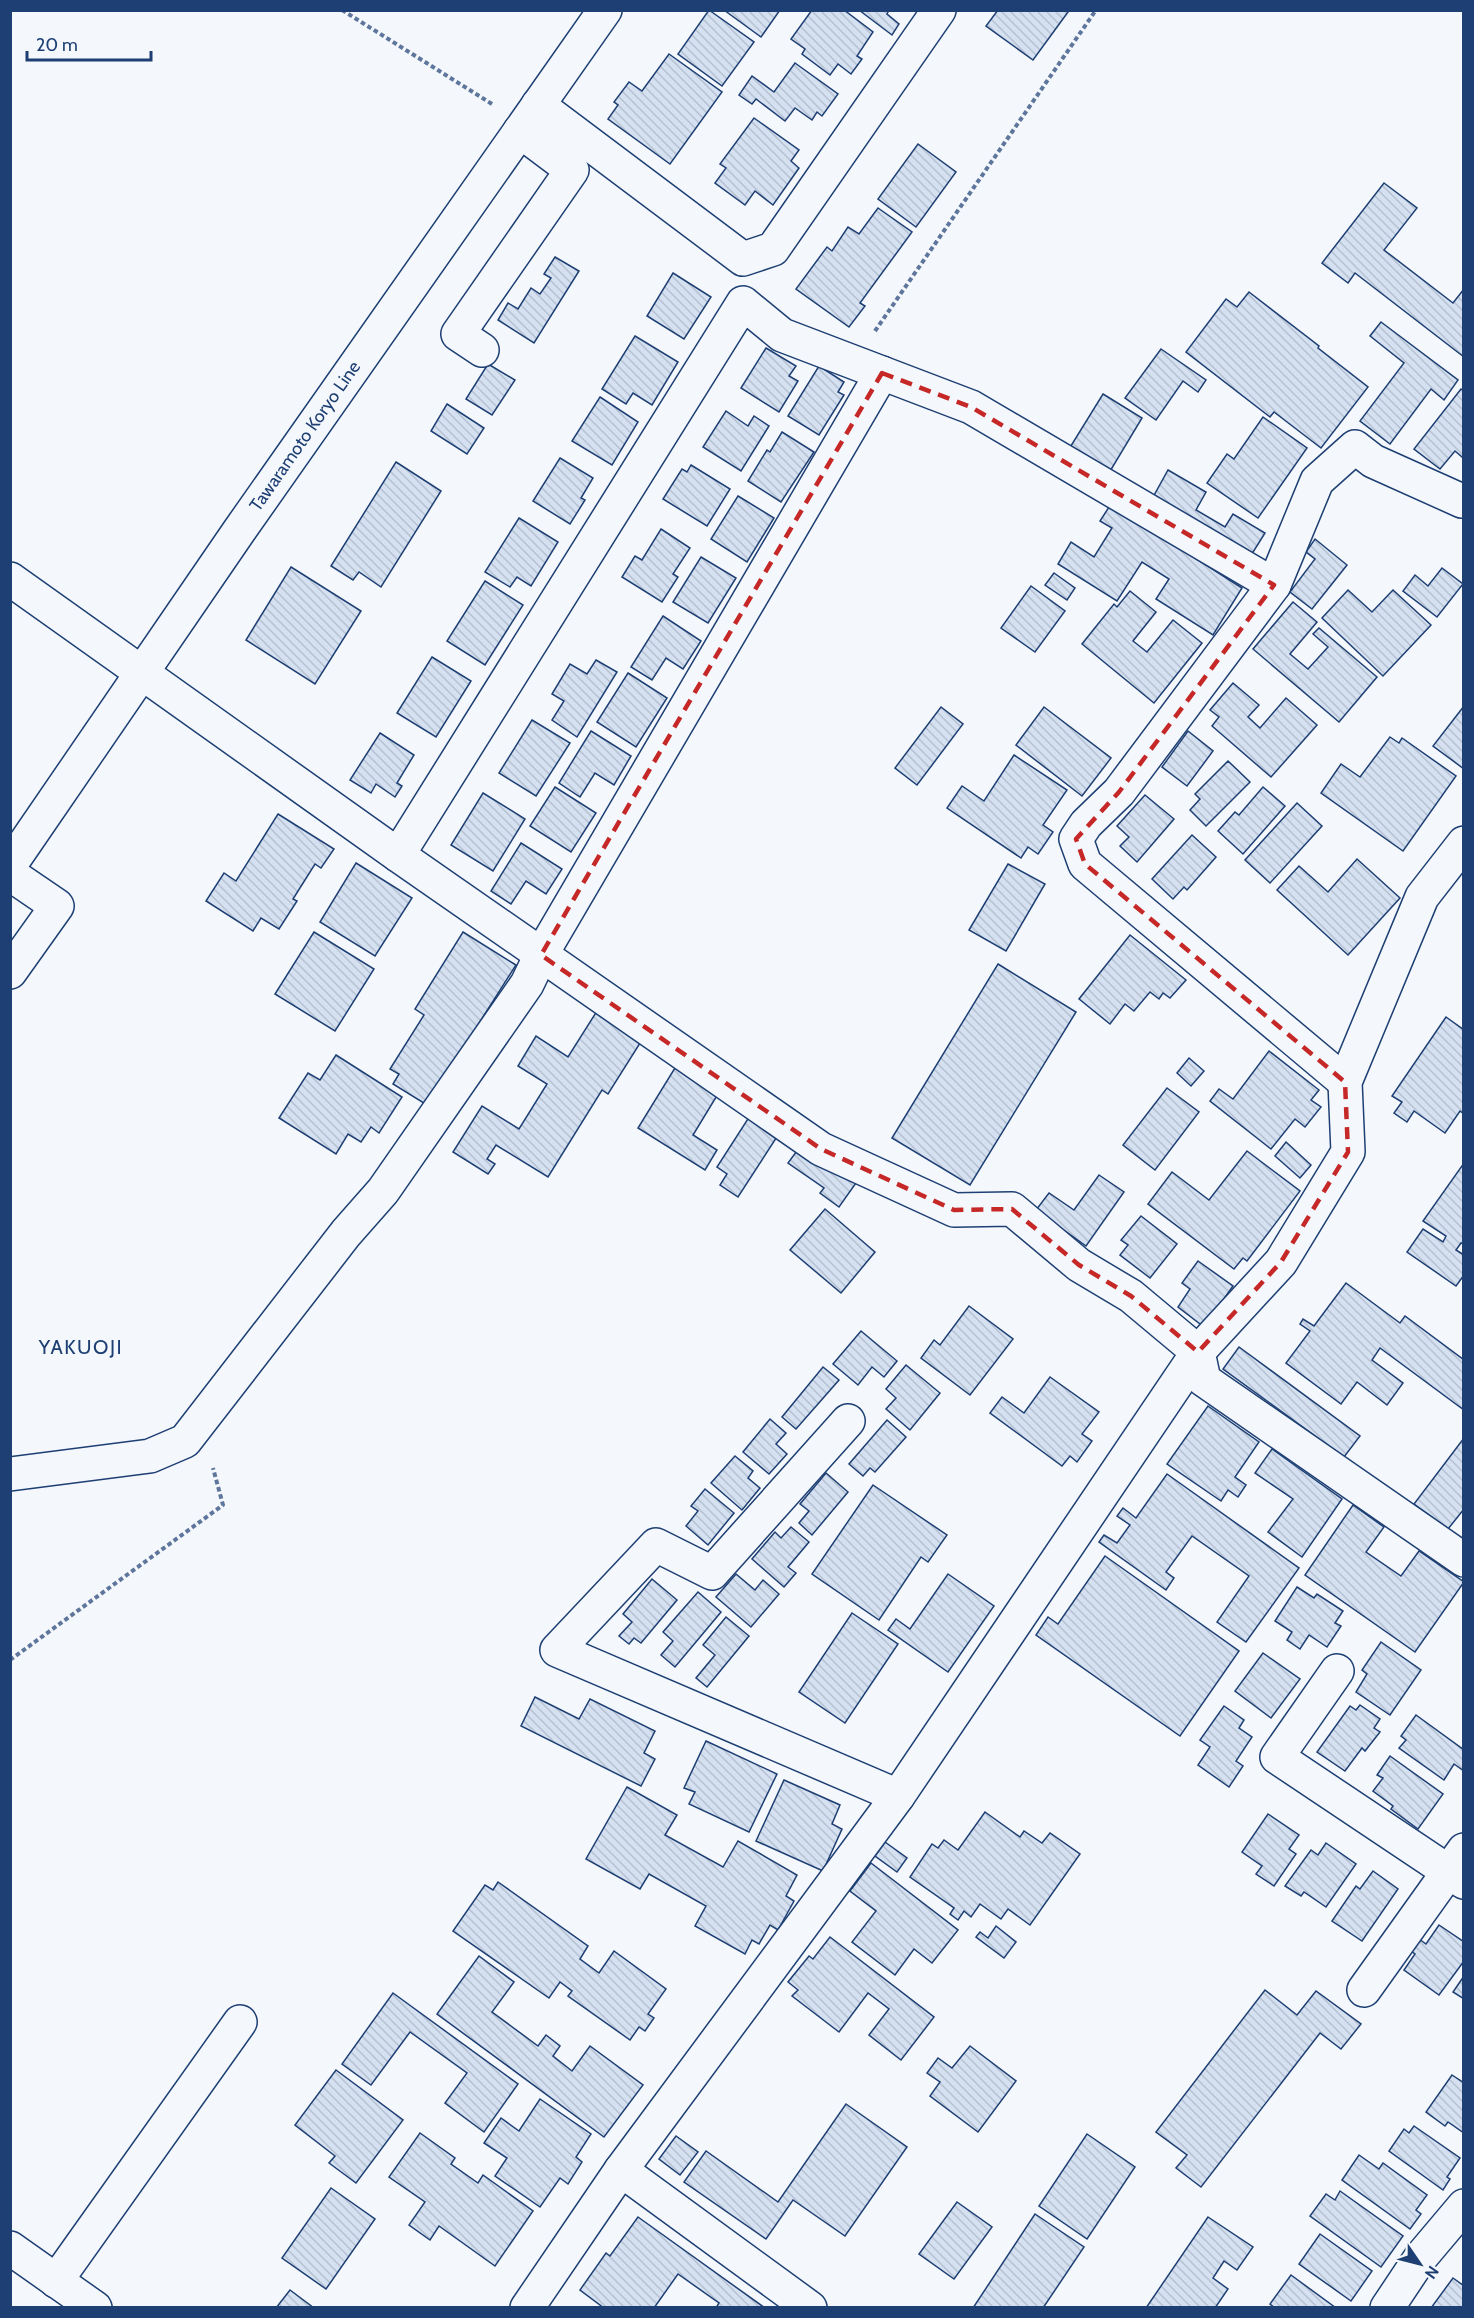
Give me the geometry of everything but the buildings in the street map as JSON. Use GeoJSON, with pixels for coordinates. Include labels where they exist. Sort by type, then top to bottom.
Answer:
{"type":"FeatureCollection","features":[{"type":"Feature","properties":{"kind":"street","name":"Tawaramoto Koryo Line"},"geometry":{"type":"LineString","coordinates":[[10,865],[142,671],[605,10]]}},
{"type":"Feature","properties":{"kind":"street"},"geometry":{"type":"LineString","coordinates":[[527,120],[744,258],[773,249],[939,10]]}},
{"type":"Feature","properties":{"kind":"street"},"geometry":{"type":"LineString","coordinates":[[482,350],[458,334],[572,170],[527,120]]}},
{"type":"Feature","properties":{"kind":"street"},"geometry":{"type":"LineString","coordinates":[[398,855],[743,303],[782,335],[971,407],[1274,585]]}},
{"type":"Feature","properties":{"kind":"street"},"geometry":{"type":"LineString","coordinates":[[10,1474],[150,1456],[185,1441],[346,1233],[383,1191],[527,984],[540,955],[868,367]]}},
{"type":"Feature","properties":{"kind":"street"},"geometry":{"type":"LineString","coordinates":[[1345,1082],[1085,864],[1076,839],[1086,824],[1119,792],[1274,585],[1317,481],[1355,447],[1373,461],[1463,505]]}},
{"type":"Feature","properties":{"kind":"street"},"geometry":{"type":"LineString","coordinates":[[10,579],[540,955],[821,1149],[954,1210],[1012,1209],[1079,1265],[1131,1296],[1198,1352],[1204,1380],[1464,1560]]}},
{"type":"Feature","properties":{"kind":"street"},"geometry":{"type":"LineString","coordinates":[[527,2307],[621,2170],[898,1796],[1198,1352],[1281,1262],[1348,1152],[1345,1082],[1422,897],[1464,843]]}},
{"type":"Feature","properties":{"kind":"street"},"geometry":{"type":"LineString","coordinates":[[10,874],[57,906],[10,972]]}},
{"type":"Feature","properties":{"kind":"street"},"geometry":{"type":"LineString","coordinates":[[848,1421],[712,1573],[656,1545],[558,1650],[898,1796]]}},
{"type":"Feature","properties":{"kind":"street"},"geometry":{"type":"LineString","coordinates":[[1337,1671],[1277,1757],[1459,1868],[1364,1990]]}},
{"type":"Feature","properties":{"kind":"street"},"geometry":{"type":"LineString","coordinates":[[56,2281],[240,2022]]}},
{"type":"Feature","properties":{"kind":"street"},"geometry":{"type":"LineString","coordinates":[[621,2170],[810,2307]]}},
{"type":"Feature","properties":{"kind":"street"},"geometry":{"type":"LineString","coordinates":[[1387,2307],[1421,2257],[1464,2206]]}},
{"type":"Feature","properties":{"kind":"street"},"geometry":{"type":"LineString","coordinates":[[10,2248],[95,2307]]}},
{"type":"Feature","properties":{"kind":"path"},"geometry":{"type":"LineString","coordinates":[[342,10],[527,120]]}},
{"type":"Feature","properties":{"kind":"path"},"geometry":{"type":"LineString","coordinates":[[868,367],[1096,10]]}},
{"type":"Feature","properties":{"kind":"path"},"geometry":{"type":"LineString","coordinates":[[10,1660],[223,1505],[212,1465],[185,1441]]}},
{"type":"Feature","properties":{"kind":"highlighted area"},"geometry":{"type":"Polygon","coordinates":[[[882,373],[971,407],[1274,585],[1119,792],[1076,839],[1085,864],[1345,1082],[1348,1152],[1281,1262],[1198,1352],[1131,1296],[1079,1265],[1012,1209],[954,1210],[821,1149],[541,955],[882,373]]]}},
{"type":"Feature","properties":{"kind":"district","name":"YAKUOJI"},"geometry":{"type":"Point","coordinates":[81,1347]}}]}
